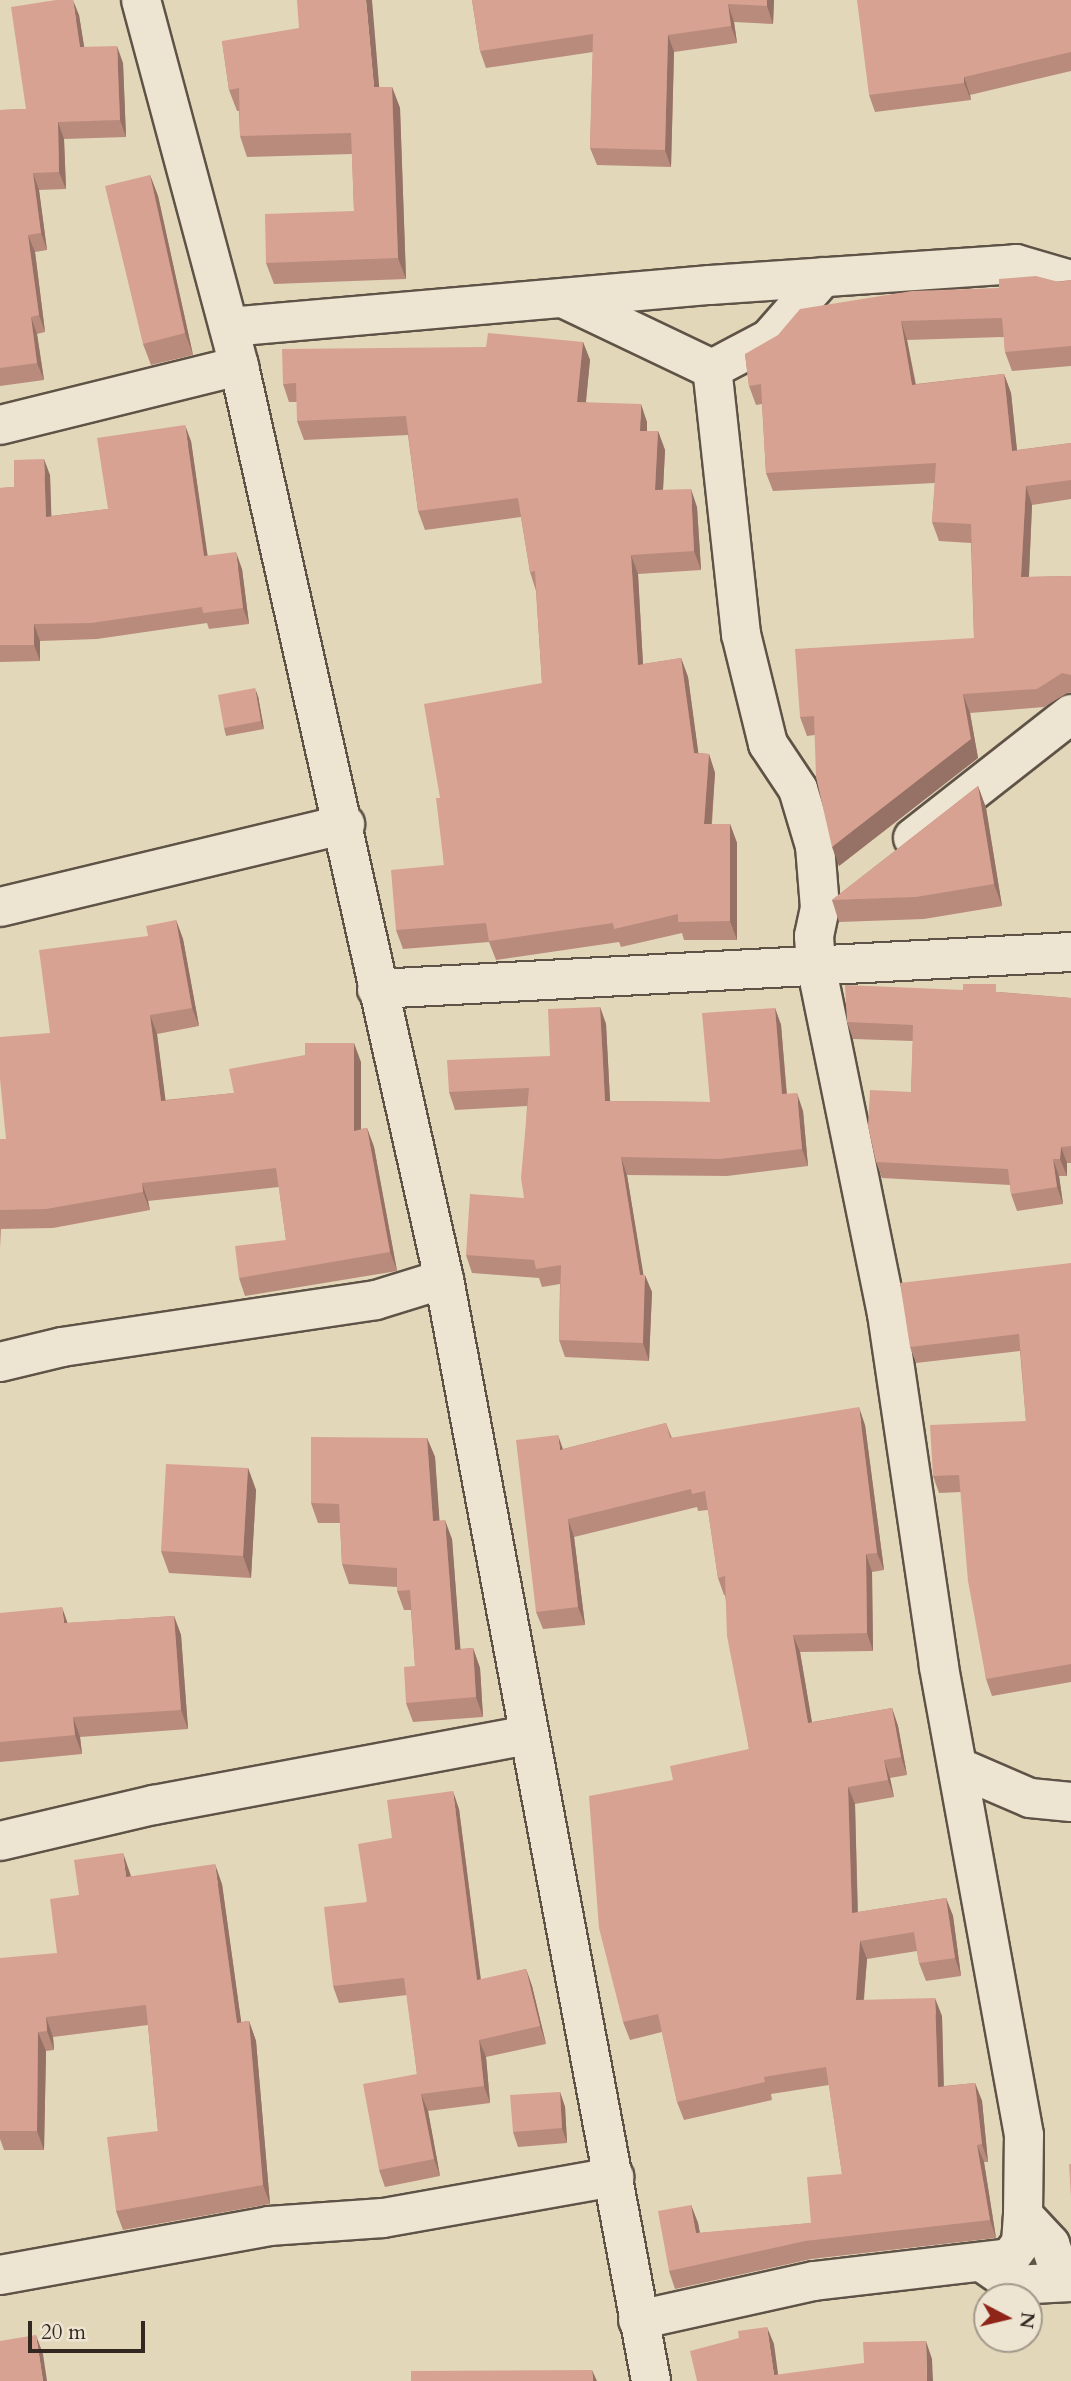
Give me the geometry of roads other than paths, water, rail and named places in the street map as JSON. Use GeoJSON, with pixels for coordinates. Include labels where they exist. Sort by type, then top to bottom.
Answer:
{"type":"FeatureCollection","features":[{"type":"Feature","properties":{"kind":"street"},"geometry":{"type":"LineString","coordinates":[[141,0],[239,366],[345,824],[377,989],[444,1279],[527,1735],[614,2177],[651,2381]]}},
{"type":"Feature","properties":{"kind":"street"},"geometry":{"type":"LineString","coordinates":[[229,327],[823,277],[1016,264],[1071,280]]}},
{"type":"Feature","properties":{"kind":"street"},"geometry":{"type":"LineString","coordinates":[[712,369],[769,339],[823,277]]}},
{"type":"Feature","properties":{"kind":"street"},"geometry":{"type":"LineString","coordinates":[[562,298],[712,369]]}},
{"type":"Feature","properties":{"kind":"street"},"geometry":{"type":"LineString","coordinates":[[0,425],[239,366]]}},
{"type":"Feature","properties":{"kind":"street"},"geometry":{"type":"LineString","coordinates":[[638,2320],[814,2281],[983,2263],[1018,2252],[1023,2215],[1024,2135],[958,1767],[887,1314],[816,965],[814,936],[820,908],[815,846],[798,789],[768,744],[741,634],[712,369]]}},
{"type":"Feature","properties":{"kind":"street"},"geometry":{"type":"LineString","coordinates":[[881,864],[1071,714]]}},
{"type":"Feature","properties":{"kind":"street"},"geometry":{"type":"LineString","coordinates":[[0,907],[345,824]]}},
{"type":"Feature","properties":{"kind":"street"},"geometry":{"type":"LineString","coordinates":[[820,908],[850,886]]}},
{"type":"Feature","properties":{"kind":"street"},"geometry":{"type":"LineString","coordinates":[[377,989],[1071,952]]}},
{"type":"Feature","properties":{"kind":"street"},"geometry":{"type":"LineString","coordinates":[[0,1362],[62,1347],[376,1300],[444,1279]]}},
{"type":"Feature","properties":{"kind":"street"},"geometry":{"type":"LineString","coordinates":[[0,1841],[154,1805],[527,1735]]}},
{"type":"Feature","properties":{"kind":"street"},"geometry":{"type":"LineString","coordinates":[[958,1767],[1030,1798],[1071,1802]]}},
{"type":"Feature","properties":{"kind":"street"},"geometry":{"type":"LineString","coordinates":[[0,2275],[269,2226],[383,2218],[614,2177]]}},
{"type":"Feature","properties":{"kind":"street"},"geometry":{"type":"LineString","coordinates":[[983,2263],[1014,2285],[1041,2285],[1066,2280],[1050,2244],[1023,2215]]}}]}
